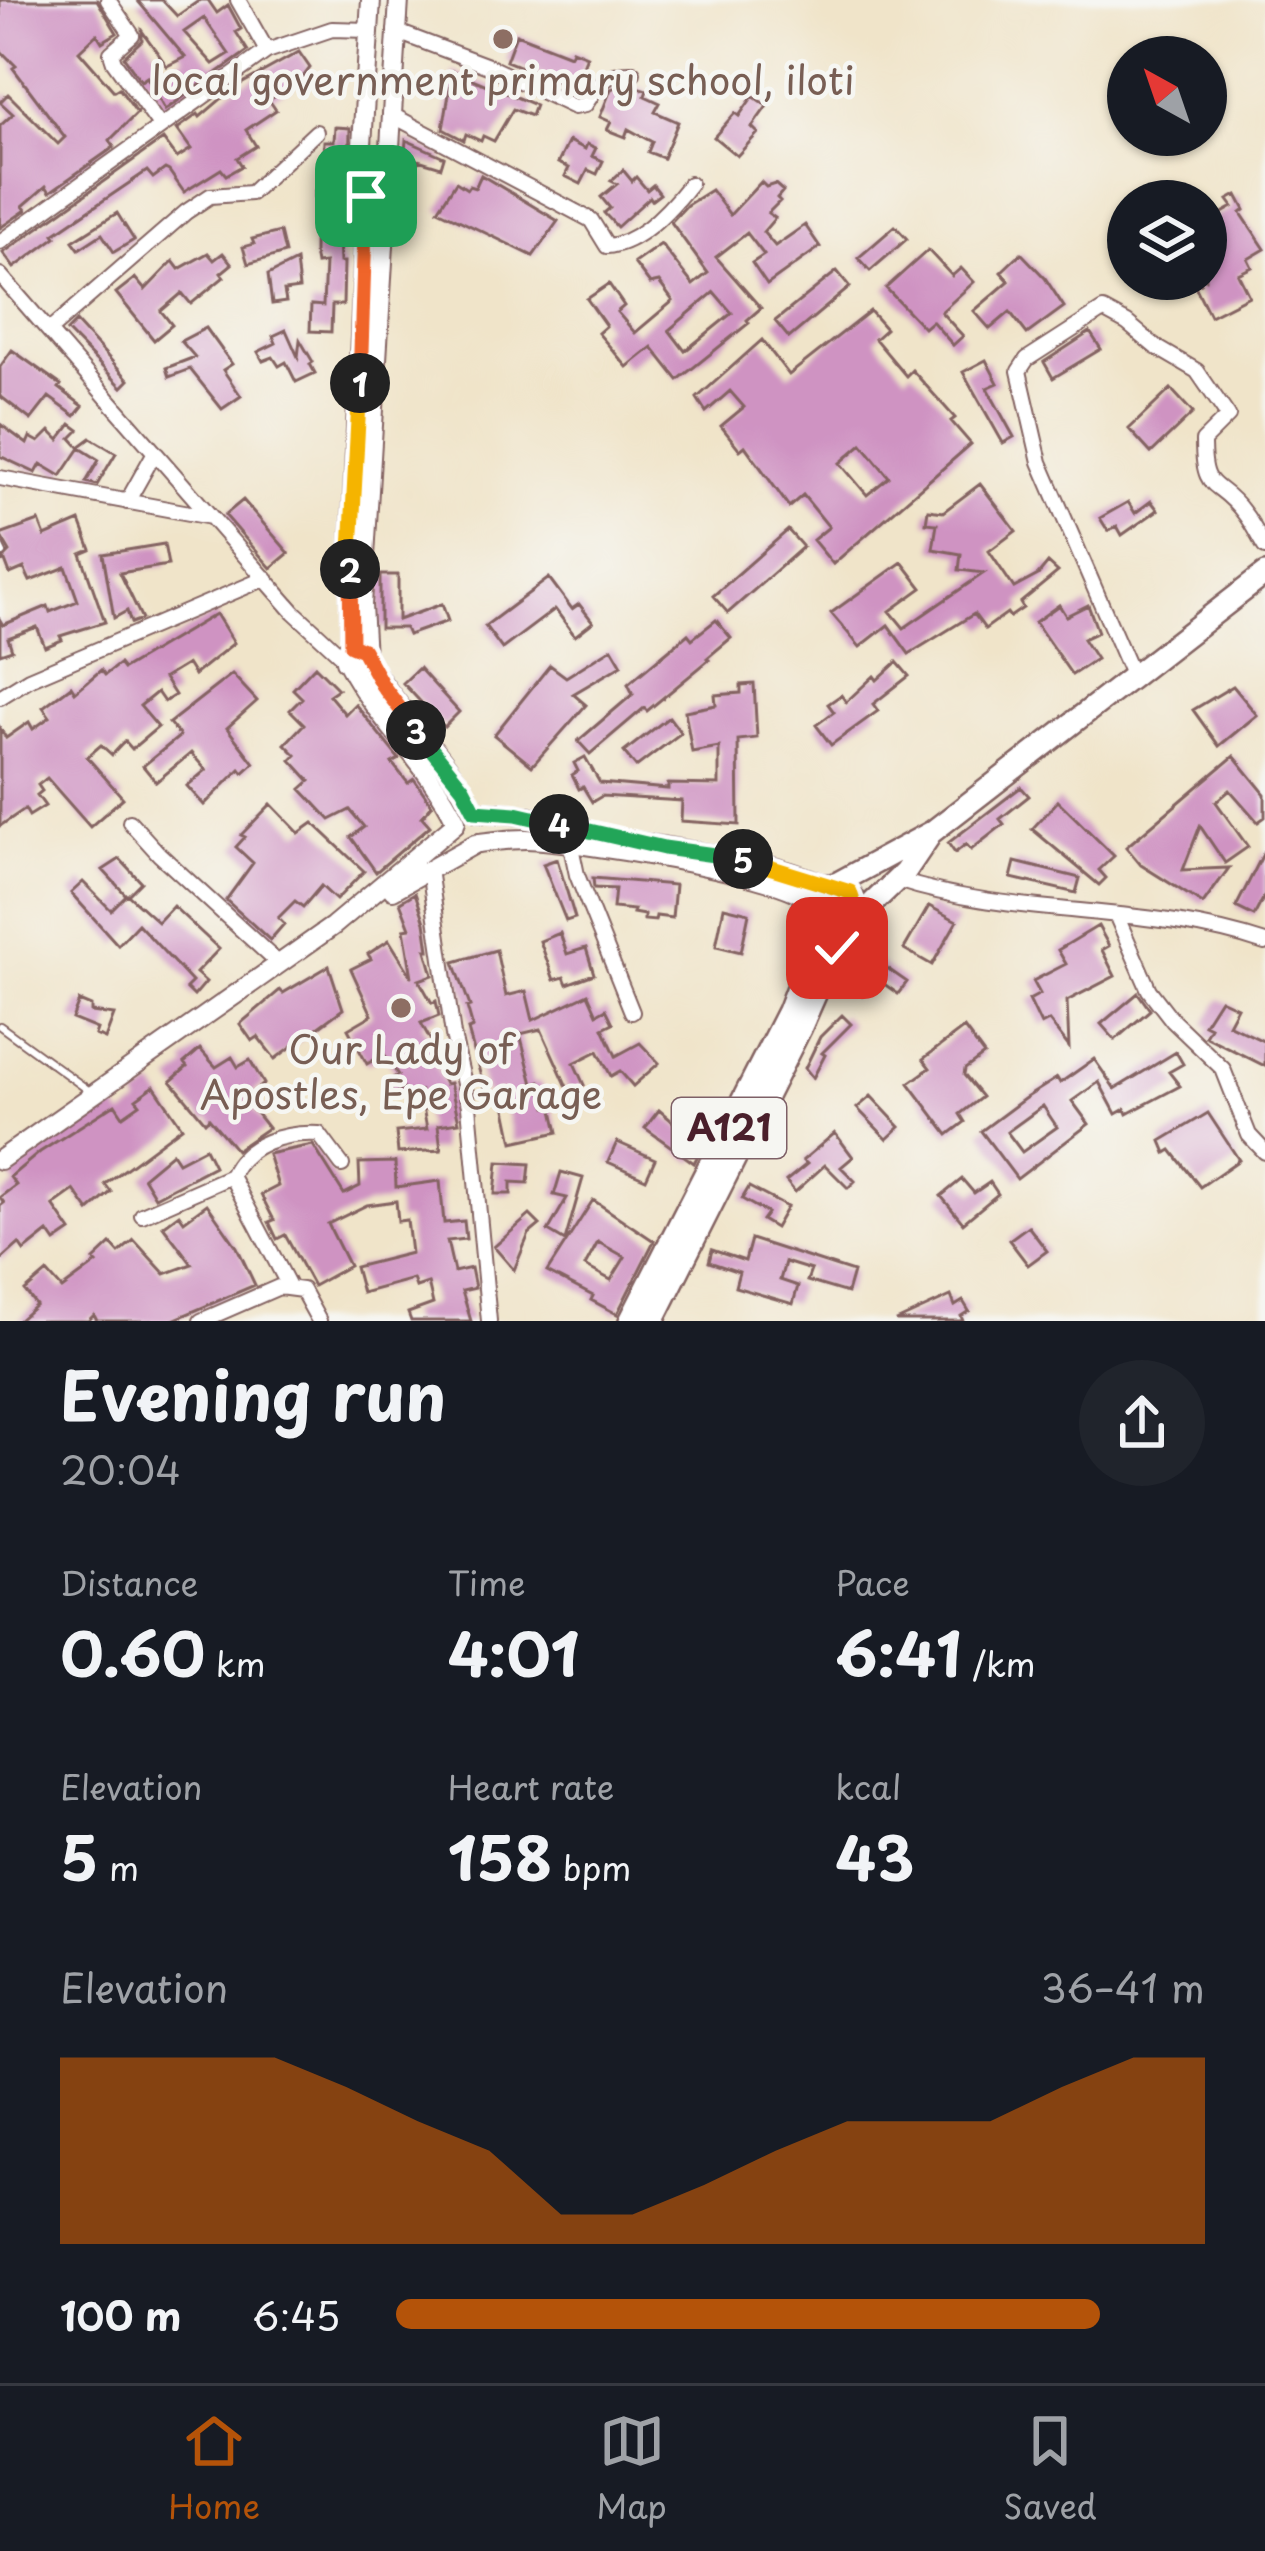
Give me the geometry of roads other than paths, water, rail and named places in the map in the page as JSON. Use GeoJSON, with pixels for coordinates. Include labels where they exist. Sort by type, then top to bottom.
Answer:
{"type":"FeatureCollection","features":[{"type":"Feature","properties":{"kind":"main road"},"geometry":{"type":"LineString","coordinates":[[932,832],[852,930],[840,938],[822,939],[807,927],[803,913],[822,889],[932,832],[1265,574]]}},
{"type":"Feature","properties":{"kind":"main road"},"geometry":{"type":"LineString","coordinates":[[822,889],[855,900],[858,917]]}},
{"type":"Feature","properties":{"kind":"main road","name":"A121"},"geometry":{"type":"LineString","coordinates":[[630,1321],[788,1011],[799,982],[807,927]]}},
{"type":"Feature","properties":{"kind":"main road","name":"A121"},"geometry":{"type":"LineString","coordinates":[[653,1321],[800,1029],[840,938]]}},
{"type":"Feature","properties":{"kind":"street"},"geometry":{"type":"LineString","coordinates":[[108,0],[132,35],[111,53],[114,62],[160,126]]}},
{"type":"Feature","properties":{"kind":"street"},"geometry":{"type":"LineString","coordinates":[[238,0],[267,52]]}},
{"type":"Feature","properties":{"kind":"street"},"geometry":{"type":"LineString","coordinates":[[371,0],[362,145],[366,196],[351,547],[354,655],[365,696],[425,769],[456,822],[459,839],[570,842],[822,889]]}},
{"type":"Feature","properties":{"kind":"street"},"geometry":{"type":"LineString","coordinates":[[354,655],[362,605],[399,0]]}},
{"type":"Feature","properties":{"kind":"street"},"geometry":{"type":"LineString","coordinates":[[0,242],[267,52],[332,29],[369,30]]}},
{"type":"Feature","properties":{"kind":"street"},"geometry":{"type":"LineString","coordinates":[[395,31],[488,66],[574,106],[585,105],[602,77],[633,73]]}},
{"type":"Feature","properties":{"kind":"street"},"geometry":{"type":"LineString","coordinates":[[390,113],[591,220],[607,246],[619,246],[660,217],[691,184]]}},
{"type":"Feature","properties":{"kind":"street"},"geometry":{"type":"LineString","coordinates":[[49,331],[186,212],[210,196],[251,193],[316,131]]}},
{"type":"Feature","properties":{"kind":"street"},"geometry":{"type":"LineString","coordinates":[[0,274],[294,612],[354,655],[382,685],[487,820],[489,830],[477,843],[278,963],[0,1160]]}},
{"type":"Feature","properties":{"kind":"street"},"geometry":{"type":"LineString","coordinates":[[1133,677],[1040,463],[1019,371],[1027,359],[1103,310],[1196,371],[1228,416],[1203,441],[1203,470],[1208,481],[1243,510],[1265,547]]}},
{"type":"Feature","properties":{"kind":"street"},"geometry":{"type":"LineString","coordinates":[[127,502],[154,452]]}},
{"type":"Feature","properties":{"kind":"street"},"geometry":{"type":"LineString","coordinates":[[0,478],[212,517]]}},
{"type":"Feature","properties":{"kind":"street"},"geometry":{"type":"LineString","coordinates":[[0,697],[29,680],[266,578]]}},
{"type":"Feature","properties":{"kind":"street"},"geometry":{"type":"LineString","coordinates":[[333,926],[464,812],[516,814],[664,848],[753,860],[822,889]]}},
{"type":"Feature","properties":{"kind":"street"},"geometry":{"type":"LineString","coordinates":[[130,822],[278,963]]}},
{"type":"Feature","properties":{"kind":"street"},"geometry":{"type":"LineString","coordinates":[[570,842],[577,875],[632,1012]]}},
{"type":"Feature","properties":{"kind":"street"},"geometry":{"type":"LineString","coordinates":[[429,869],[453,1035],[469,1106],[489,1321]]}},
{"type":"Feature","properties":{"kind":"street"},"geometry":{"type":"LineString","coordinates":[[897,880],[1011,906],[1200,924],[1265,943]]}},
{"type":"Feature","properties":{"kind":"street"},"geometry":{"type":"LineString","coordinates":[[1117,917],[1149,990],[1172,1021],[1223,1069],[1249,1135],[1265,1152]]}},
{"type":"Feature","properties":{"kind":"street"},"geometry":{"type":"LineString","coordinates":[[142,1215],[231,1176],[238,1157],[267,1142],[319,1134],[342,1165]]}},
{"type":"Feature","properties":{"kind":"street"},"geometry":{"type":"LineString","coordinates":[[231,1176],[290,1288]]}},
{"type":"Feature","properties":{"kind":"street"},"geometry":{"type":"LineString","coordinates":[[201,1321],[258,1294],[290,1288],[302,1290],[319,1321]]}},
{"type":"Feature","properties":{"kind":"lane"},"geometry":{"type":"LineString","coordinates":[[0,1026],[94,1094]]}},
{"type":"Feature","properties":{"kind":"place","name":"local government primary school, iloti"},"geometry":{"type":"Point","coordinates":[503,39]}},
{"type":"Feature","properties":{"kind":"place","name":"Our Lady of Apostles, Epe Garage"},"geometry":{"type":"Point","coordinates":[401,1008]}}]}
